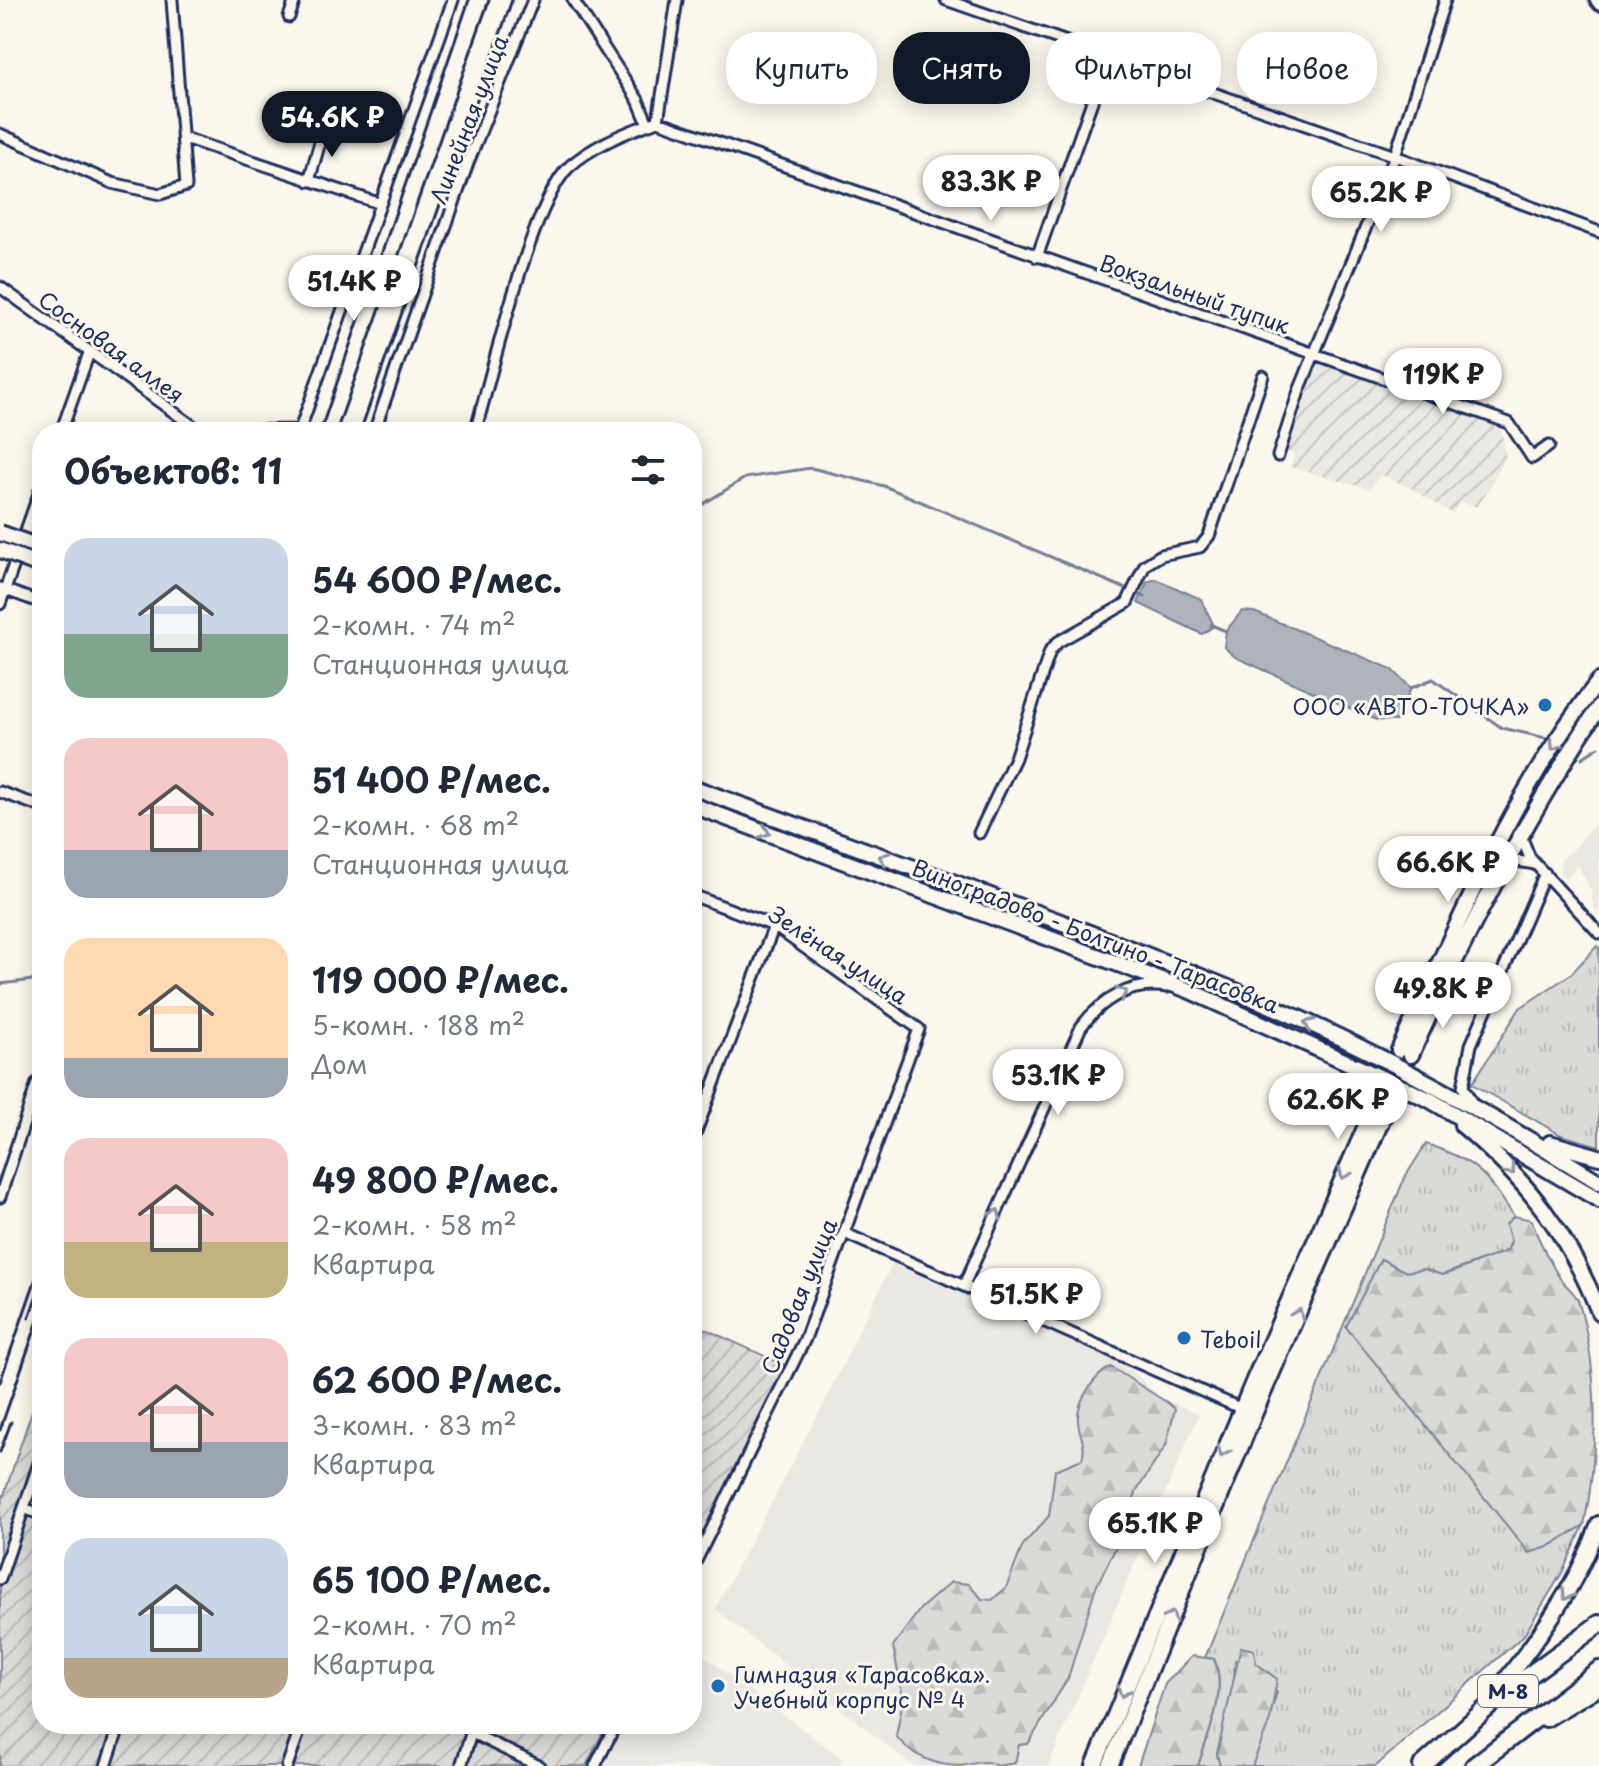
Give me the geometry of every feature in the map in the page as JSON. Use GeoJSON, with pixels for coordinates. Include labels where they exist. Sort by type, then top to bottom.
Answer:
{"type":"FeatureCollection","features":[{"type":"Feature","properties":{"kind":"highway","name":"М-8"},"geometry":{"type":"LineString","coordinates":[[1422,1766],[1477,1717],[1599,1624]]}},
{"type":"Feature","properties":{"kind":"highway","name":"М-8"},"geometry":{"type":"LineString","coordinates":[[1476,1764],[1599,1670]]}},
{"type":"Feature","properties":{"kind":"main road"},"geometry":{"type":"LineString","coordinates":[[0,533],[32,544]]}},
{"type":"Feature","properties":{"kind":"main road"},"geometry":{"type":"LineString","coordinates":[[0,550],[32,562]]}},
{"type":"Feature","properties":{"kind":"main road"},"geometry":{"type":"LineString","coordinates":[[1599,681],[1524,793],[1499,838],[1405,1053],[1522,829],[1599,707]]}},
{"type":"Feature","properties":{"kind":"main road","name":"Виноградово - Болтино - Тарасовка"},"geometry":{"type":"LineString","coordinates":[[702,791],[1121,946],[1270,1006],[1509,1126],[1599,1182]]}},
{"type":"Feature","properties":{"kind":"main road","name":"Виноградово - Болтино - Тарасовка"},"geometry":{"type":"LineString","coordinates":[[702,809],[1188,990],[1430,1100],[1599,1200]]}},
{"type":"Feature","properties":{"kind":"main road"},"geometry":{"type":"LineString","coordinates":[[1110,1766],[1260,1383],[1384,1099]]}},
{"type":"Feature","properties":{"kind":"main road"},"geometry":{"type":"LineString","coordinates":[[1430,1100],[1510,1169],[1552,1218],[1581,1266],[1599,1312]]}},
{"type":"Feature","properties":{"kind":"main road"},"geometry":{"type":"LineString","coordinates":[[1509,1126],[1567,1150],[1599,1157]]}},
{"type":"Feature","properties":{"kind":"main road"},"geometry":{"type":"LineString","coordinates":[[1094,1766],[1242,1409],[1260,1383]]}},
{"type":"Feature","properties":{"kind":"main road"},"geometry":{"type":"LineString","coordinates":[[1477,1717],[1561,1606],[1586,1560],[1599,1524]]}},
{"type":"Feature","properties":{"kind":"main road"},"geometry":{"type":"LineString","coordinates":[[1476,1764],[1599,1687]]}},
{"type":"Feature","properties":{"kind":"street"},"geometry":{"type":"LineString","coordinates":[[0,134],[112,183],[160,194],[186,186],[172,0]]}},
{"type":"Feature","properties":{"kind":"street"},"geometry":{"type":"LineString","coordinates":[[289,17],[295,0]]}},
{"type":"Feature","properties":{"kind":"street"},"geometry":{"type":"LineString","coordinates":[[303,422],[378,203],[453,0]]}},
{"type":"Feature","properties":{"kind":"street","name":"Линейная улица"},"geometry":{"type":"LineString","coordinates":[[378,422],[480,132],[533,0]]}},
{"type":"Feature","properties":{"kind":"street"},"geometry":{"type":"LineString","coordinates":[[573,0],[653,122]]}},
{"type":"Feature","properties":{"kind":"street"},"geometry":{"type":"LineString","coordinates":[[653,122],[677,0]]}},
{"type":"Feature","properties":{"kind":"street"},"geometry":{"type":"LineString","coordinates":[[946,0],[1046,35]]}},
{"type":"Feature","properties":{"kind":"street"},"geometry":{"type":"LineString","coordinates":[[1278,456],[1315,353],[1395,156],[1445,0]]}},
{"type":"Feature","properties":{"kind":"street"},"geometry":{"type":"LineString","coordinates":[[1595,0],[1599,5]]}},
{"type":"Feature","properties":{"kind":"street"},"geometry":{"type":"LineString","coordinates":[[1221,95],[1599,232]]}},
{"type":"Feature","properties":{"kind":"street"},"geometry":{"type":"LineString","coordinates":[[1037,257],[1091,104]]}},
{"type":"Feature","properties":{"kind":"street"},"geometry":{"type":"LineString","coordinates":[[478,422],[526,260],[550,195],[568,168],[587,153],[653,122]]}},
{"type":"Feature","properties":{"kind":"street","name":"Вокзальный тупик"},"geometry":{"type":"LineString","coordinates":[[653,122],[1509,423],[1532,458],[1549,446]]}},
{"type":"Feature","properties":{"kind":"street"},"geometry":{"type":"LineString","coordinates":[[309,181],[324,128]]}},
{"type":"Feature","properties":{"kind":"street"},"geometry":{"type":"LineString","coordinates":[[184,138],[378,203]]}},
{"type":"Feature","properties":{"kind":"street","name":"Сосновая аллея"},"geometry":{"type":"LineString","coordinates":[[0,287],[187,422]]}},
{"type":"Feature","properties":{"kind":"street"},"geometry":{"type":"LineString","coordinates":[[65,422],[89,353]]}},
{"type":"Feature","properties":{"kind":"street"},"geometry":{"type":"LineString","coordinates":[[979,833],[1015,758],[1050,651],[1058,642],[1127,603],[1145,565],[1161,555],[1200,547],[1209,536],[1263,376]]}},
{"type":"Feature","properties":{"kind":"street"},"geometry":{"type":"LineString","coordinates":[[0,604],[2,589],[32,511]]}},
{"type":"Feature","properties":{"kind":"street"},"geometry":{"type":"LineString","coordinates":[[2,589],[32,600]]}},
{"type":"Feature","properties":{"kind":"street"},"geometry":{"type":"LineString","coordinates":[[0,792],[32,803]]}},
{"type":"Feature","properties":{"kind":"street"},"geometry":{"type":"LineString","coordinates":[[1522,829],[1524,849],[1535,864],[1599,933]]}},
{"type":"Feature","properties":{"kind":"street"},"geometry":{"type":"LineString","coordinates":[[1502,870],[1518,861],[1535,864]]}},
{"type":"Feature","properties":{"kind":"street"},"geometry":{"type":"LineString","coordinates":[[1478,1110],[1463,1087],[1464,1070],[1545,873]]}},
{"type":"Feature","properties":{"kind":"street","name":"Зелёная улица"},"geometry":{"type":"LineString","coordinates":[[702,899],[774,926],[919,1029]]}},
{"type":"Feature","properties":{"kind":"street"},"geometry":{"type":"LineString","coordinates":[[702,1116],[774,926]]}},
{"type":"Feature","properties":{"kind":"street"},"geometry":{"type":"LineString","coordinates":[[964,1285],[1087,1018],[1117,994],[1139,987],[1188,990]]}},
{"type":"Feature","properties":{"kind":"street","name":"Садовая улица"},"geometry":{"type":"LineString","coordinates":[[702,1549],[805,1339],[919,1029]]}},
{"type":"Feature","properties":{"kind":"street"},"geometry":{"type":"LineString","coordinates":[[1,1190],[32,1098]]}},
{"type":"Feature","properties":{"kind":"street"},"geometry":{"type":"LineString","coordinates":[[844,1233],[1242,1409]]}},
{"type":"Feature","properties":{"kind":"street"},"geometry":{"type":"LineString","coordinates":[[0,1579],[32,1484]]}},
{"type":"Feature","properties":{"kind":"street"},"geometry":{"type":"LineString","coordinates":[[24,1508],[32,1511]]}},
{"type":"Feature","properties":{"kind":"street"},"geometry":{"type":"LineString","coordinates":[[106,1766],[117,1734]]}},
{"type":"Feature","properties":{"kind":"street"},"geometry":{"type":"LineString","coordinates":[[287,1766],[298,1734]]}},
{"type":"Feature","properties":{"kind":"street"},"geometry":{"type":"LineString","coordinates":[[461,1766],[471,1734]]}},
{"type":"Feature","properties":{"kind":"street"},"geometry":{"type":"LineString","coordinates":[[483,1734],[539,1766]]}},
{"type":"Feature","properties":{"kind":"street"},"geometry":{"type":"LineString","coordinates":[[595,1766],[611,1734]]}},
{"type":"Feature","properties":{"kind":"shaded area"},"geometry":{"type":"Polygon","coordinates":[[[1319,359],[1390,382],[1388,389],[1501,427],[1506,458],[1478,507],[1459,502],[1453,514],[1409,487],[1381,475],[1369,489],[1290,467],[1295,454],[1287,451],[1319,359]]]}},
{"type":"Feature","properties":{"kind":"shaded area"},"geometry":{"type":"Polygon","coordinates":[[[1156,579],[1201,599],[1214,626],[1202,634],[1138,603],[1147,582],[1156,579]]]}},
{"type":"Feature","properties":{"kind":"shaded area"},"geometry":{"type":"Polygon","coordinates":[[[1242,611],[1254,612],[1392,669],[1411,688],[1396,721],[1376,720],[1235,657],[1224,647],[1226,631],[1242,611]]]}},
{"type":"Feature","properties":{"kind":"shaded area"},"geometry":{"type":"Polygon","coordinates":[[[1599,818],[1599,914],[1578,865],[1566,879],[1560,873],[1561,859],[1573,850],[1599,818]]]}},
{"type":"Feature","properties":{"kind":"shaded area"},"geometry":{"type":"Polygon","coordinates":[[[892,1264],[1129,1367],[1157,1396],[1199,1414],[1048,1766],[913,1766],[715,1609],[824,1403],[892,1264]]]}},
{"type":"Feature","properties":{"kind":"shaded area","name":"Гимназия «Тарасовка». Учебный корпус № 4"},"geometry":{"type":"Polygon","coordinates":[[[702,1654],[843,1759],[839,1766],[603,1766],[618,1734],[702,1734],[702,1654]]]}},
{"type":"Feature","properties":{"kind":"green space"},"geometry":{"type":"Polygon","coordinates":[[[1597,946],[1599,1146],[1561,1135],[1472,1084],[1520,1008],[1571,974],[1597,946]]]}},
{"type":"Feature","properties":{"kind":"green space"},"geometry":{"type":"Polygon","coordinates":[[[1426,1144],[1468,1163],[1495,1188],[1514,1216],[1507,1224],[1511,1242],[1507,1251],[1442,1275],[1424,1269],[1406,1272],[1381,1259],[1347,1327],[1548,1547],[1584,1525],[1563,1571],[1524,1635],[1376,1766],[1252,1766],[1277,1693],[1256,1663],[1235,1660],[1234,1689],[1217,1754],[1220,1766],[1198,1766],[1215,1713],[1219,1685],[1214,1659],[1205,1658],[1405,1177],[1426,1144]]]}},
{"type":"Feature","properties":{"kind":"green space"},"geometry":{"type":"Polygon","coordinates":[[[1514,1216],[1532,1220],[1555,1269],[1578,1300],[1593,1382],[1594,1441],[1584,1525],[1548,1547],[1529,1553],[1346,1327],[1381,1259],[1406,1272],[1424,1269],[1442,1275],[1450,1273],[1507,1251],[1511,1242],[1506,1224],[1514,1216]]]}},
{"type":"Feature","properties":{"kind":"green space"},"geometry":{"type":"Polygon","coordinates":[[[702,1328],[789,1367],[702,1536],[702,1328]]]}},
{"type":"Feature","properties":{"kind":"green space"},"geometry":{"type":"Polygon","coordinates":[[[1111,1367],[1175,1409],[1166,1445],[1136,1492],[1125,1529],[1095,1589],[1068,1678],[1028,1744],[1019,1745],[1015,1763],[997,1766],[984,1762],[961,1766],[925,1758],[909,1749],[896,1736],[903,1699],[893,1646],[921,1608],[951,1582],[969,1584],[982,1599],[992,1600],[1006,1588],[1023,1545],[1049,1516],[1055,1470],[1082,1459],[1083,1444],[1078,1421],[1080,1405],[1093,1382],[1111,1367]]]}},
{"type":"Feature","properties":{"kind":"green space"},"geometry":{"type":"Polygon","coordinates":[[[32,1411],[32,1734],[602,1734],[586,1766],[0,1766],[0,1507],[32,1411]]]}},
{"type":"Feature","properties":{"kind":"green space"},"geometry":{"type":"Polygon","coordinates":[[[1241,1647],[1254,1650],[1256,1663],[1277,1679],[1270,1720],[1252,1766],[1220,1766],[1217,1754],[1241,1647]]]}},
{"type":"Feature","properties":{"kind":"green space"},"geometry":{"type":"Polygon","coordinates":[[[1192,1656],[1214,1659],[1219,1685],[1215,1713],[1198,1766],[1138,1766],[1165,1684],[1192,1656]]]}},
{"type":"Feature","properties":{"kind":"waterway"},"geometry":{"type":"LineString","coordinates":[[702,505],[745,478],[811,468],[884,486],[1145,597]]}},
{"type":"Feature","properties":{"kind":"waterway"},"geometry":{"type":"LineString","coordinates":[[1211,625],[1226,631]]}},
{"type":"Feature","properties":{"kind":"waterway"},"geometry":{"type":"LineString","coordinates":[[1411,688],[1433,679],[1502,728],[1546,738]]}},
{"type":"Feature","properties":{"kind":"waterway"},"geometry":{"type":"LineString","coordinates":[[1582,758],[1599,747]]}},
{"type":"Feature","properties":{"kind":"waterway"},"geometry":{"type":"LineString","coordinates":[[0,984],[32,980]]}},
{"type":"Feature","properties":{"kind":"railway"},"geometry":{"type":"LineString","coordinates":[[323,422],[469,0]]}},
{"type":"Feature","properties":{"kind":"railway"},"geometry":{"type":"LineString","coordinates":[[340,422],[489,0]]}},
{"type":"Feature","properties":{"kind":"railway"},"geometry":{"type":"LineString","coordinates":[[364,422],[512,0]]}},
{"type":"Feature","properties":{"kind":"railway"},"geometry":{"type":"LineString","coordinates":[[0,1382],[32,1290]]}},
{"type":"Feature","properties":{"kind":"railway"},"geometry":{"type":"LineString","coordinates":[[29,1318],[32,1309]]}},
{"type":"Feature","properties":{"kind":"railway"},"geometry":{"type":"LineString","coordinates":[[0,1430],[32,1338]]}},
{"type":"Feature","properties":{"kind":"railway"},"geometry":{"type":"LineString","coordinates":[[0,1452],[11,1422]]}},
{"type":"Feature","properties":{"kind":"place","name":"ООО «АВТО-ТОЧКА»"},"geometry":{"type":"Point","coordinates":[1545,705]}},
{"type":"Feature","properties":{"kind":"place","name":"Teboil"},"geometry":{"type":"Point","coordinates":[1184,1338]}},
{"type":"Feature","properties":{"kind":"place","name":"Гимназия «Тарасовка». Учебный корпус № 4"},"geometry":{"type":"Point","coordinates":[718,1686]}}]}
